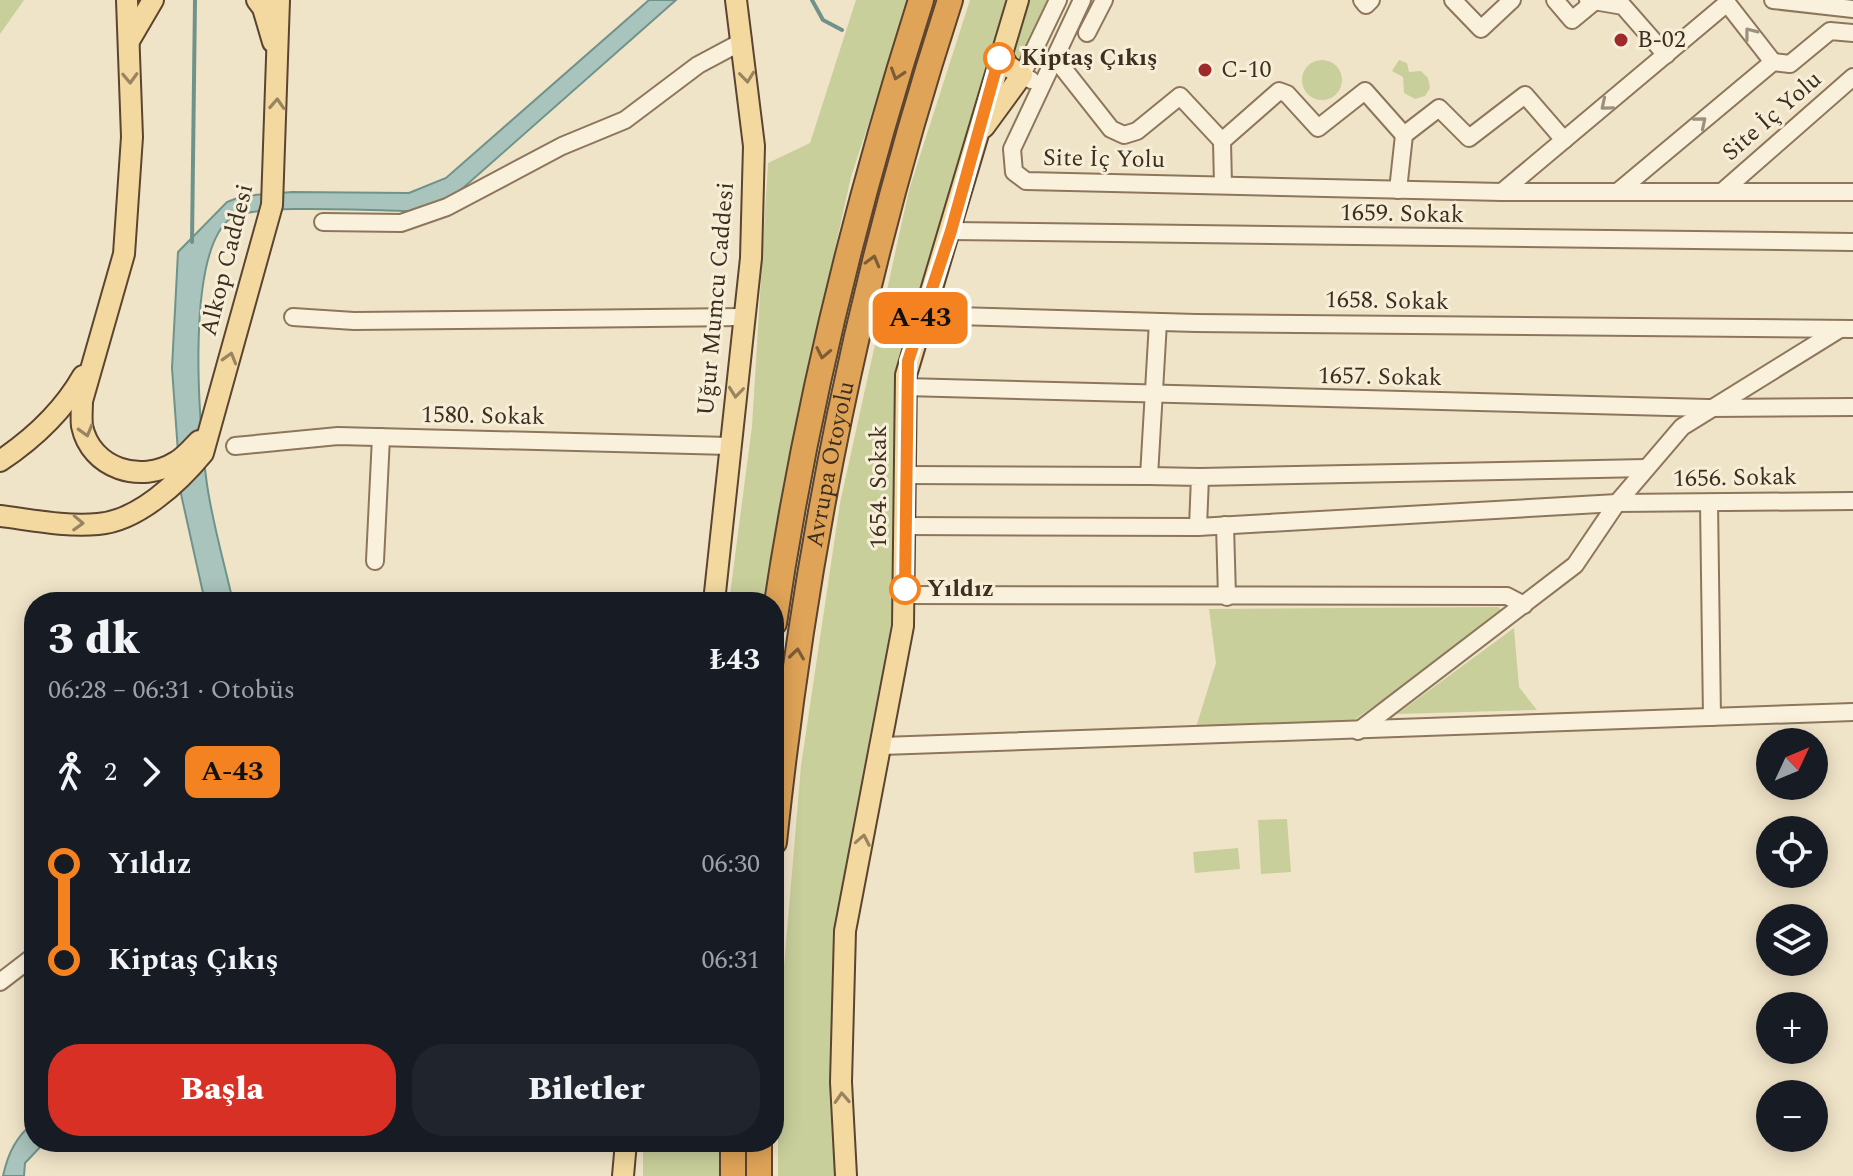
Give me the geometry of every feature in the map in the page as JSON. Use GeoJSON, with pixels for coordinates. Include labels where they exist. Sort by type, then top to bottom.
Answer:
{"type":"FeatureCollection","features":[{"type":"Feature","properties":{"kind":"highway","name":"Avrupa Otoyolu"},"geometry":{"type":"LineString","coordinates":[[779,592],[794,496],[832,313],[856,216],[921,0]]}},
{"type":"Feature","properties":{"kind":"highway","name":"Avrupa Otoyolu"},"geometry":{"type":"LineString","coordinates":[[784,765],[812,551],[855,333],[910,126],[950,0]]}},
{"type":"Feature","properties":{"kind":"highway"},"geometry":{"type":"LineString","coordinates":[[733,1152],[733,1176]]}},
{"type":"Feature","properties":{"kind":"highway"},"geometry":{"type":"LineString","coordinates":[[759,1152],[759,1176]]}},
{"type":"Feature","properties":{"kind":"main road"},"geometry":{"type":"LineString","coordinates":[[127,0],[132,137],[124,254],[82,401],[82,425],[99,458],[120,468],[150,472],[176,462],[208,433]]}},
{"type":"Feature","properties":{"kind":"main road"},"geometry":{"type":"LineString","coordinates":[[128,43],[153,0]]}},
{"type":"Feature","properties":{"kind":"main road"},"geometry":{"type":"LineString","coordinates":[[257,0],[263,8],[279,61]]}},
{"type":"Feature","properties":{"kind":"main road","name":"Alkop Caddesi"},"geometry":{"type":"LineString","coordinates":[[0,516],[101,524],[145,506],[172,486],[203,453],[272,205],[279,0]]}},
{"type":"Feature","properties":{"kind":"main road","name":"Uğur Mumcu Caddesi"},"geometry":{"type":"LineString","coordinates":[[715,592],[751,258],[754,146],[736,0]]}},
{"type":"Feature","properties":{"kind":"main road","name":"1654. Sokak"},"geometry":{"type":"LineString","coordinates":[[846,1176],[841,1082],[845,931],[882,746],[905,595],[905,387],[921,315],[951,231],[1018,0]]}},
{"type":"Feature","properties":{"kind":"main road"},"geometry":{"type":"LineString","coordinates":[[977,136],[1016,84],[1001,54]]}},
{"type":"Feature","properties":{"kind":"main road"},"geometry":{"type":"LineString","coordinates":[[0,461],[33,438],[72,395],[95,356]]}},
{"type":"Feature","properties":{"kind":"main road"},"geometry":{"type":"LineString","coordinates":[[623,1176],[625,1152]]}},
{"type":"Feature","properties":{"kind":"street"},"geometry":{"type":"LineString","coordinates":[[1016,84],[1058,0]]}},
{"type":"Feature","properties":{"kind":"street","name":"Site İç Yolu"},"geometry":{"type":"LineString","coordinates":[[1082,0],[1011,154],[1014,172],[1026,181],[1502,192],[1846,192],[1853,179]]}},
{"type":"Feature","properties":{"kind":"street"},"geometry":{"type":"LineString","coordinates":[[1087,33],[1104,0]]}},
{"type":"Feature","properties":{"kind":"street"},"geometry":{"type":"LineString","coordinates":[[1362,0],[1366,5],[1371,0]]}},
{"type":"Feature","properties":{"kind":"street"},"geometry":{"type":"LineString","coordinates":[[1453,0],[1481,29],[1512,0]]}},
{"type":"Feature","properties":{"kind":"street"},"geometry":{"type":"LineString","coordinates":[[1555,0],[1572,20],[1595,1]]}},
{"type":"Feature","properties":{"kind":"street"},"geometry":{"type":"LineString","coordinates":[[1588,0],[1623,6],[1666,55]]}},
{"type":"Feature","properties":{"kind":"street"},"geometry":{"type":"LineString","coordinates":[[1773,0],[1853,9]]}},
{"type":"Feature","properties":{"kind":"street"},"geometry":{"type":"LineString","coordinates":[[1502,192],[1727,2],[1773,62]]}},
{"type":"Feature","properties":{"kind":"street","name":"Site İç Yolu"},"geometry":{"type":"LineString","coordinates":[[1620,190],[1773,62],[1790,64],[1830,31],[1853,33]]}},
{"type":"Feature","properties":{"kind":"street"},"geometry":{"type":"LineString","coordinates":[[323,222],[401,223],[447,207],[562,146],[625,120],[698,65],[743,41]]}},
{"type":"Feature","properties":{"kind":"street","name":"Site İç Yolu"},"geometry":{"type":"LineString","coordinates":[[1055,58],[1111,129],[1119,134],[1127,136],[1137,131],[1180,96],[1222,141]]}},
{"type":"Feature","properties":{"kind":"street","name":"Site İç Yolu"},"geometry":{"type":"LineString","coordinates":[[1723,191],[1853,77]]}},
{"type":"Feature","properties":{"kind":"street"},"geometry":{"type":"LineString","coordinates":[[1016,84],[1042,85]]}},
{"type":"Feature","properties":{"kind":"street"},"geometry":{"type":"LineString","coordinates":[[1016,84],[1033,103]]}},
{"type":"Feature","properties":{"kind":"street"},"geometry":{"type":"LineString","coordinates":[[1223,185],[1222,141],[1282,91],[1318,128],[1366,92],[1404,135]]}},
{"type":"Feature","properties":{"kind":"street"},"geometry":{"type":"LineString","coordinates":[[1398,190],[1404,135],[1439,108],[1470,137],[1524,94],[1564,140]]}},
{"type":"Feature","properties":{"kind":"street","name":"1659. Sokak"},"geometry":{"type":"LineString","coordinates":[[951,231],[1853,242]]}},
{"type":"Feature","properties":{"kind":"street","name":"1658. Sokak"},"geometry":{"type":"LineString","coordinates":[[921,315],[1158,322],[1849,327]]}},
{"type":"Feature","properties":{"kind":"street"},"geometry":{"type":"LineString","coordinates":[[293,317],[354,321],[744,317]]}},
{"type":"Feature","properties":{"kind":"street"},"geometry":{"type":"LineString","coordinates":[[1149,476],[1158,322]]}},
{"type":"Feature","properties":{"kind":"street"},"geometry":{"type":"LineString","coordinates":[[1358,731],[1575,565],[1617,503],[1682,427],[1708,408],[1849,327]]}},
{"type":"Feature","properties":{"kind":"street","name":"1657. Sokak"},"geometry":{"type":"LineString","coordinates":[[905,387],[1154,396],[1708,408],[1853,407]]}},
{"type":"Feature","properties":{"kind":"street","name":"1580. Sokak"},"geometry":{"type":"LineString","coordinates":[[235,446],[338,436],[730,446]]}},
{"type":"Feature","properties":{"kind":"street"},"geometry":{"type":"LineString","coordinates":[[375,561],[381,437]]}},
{"type":"Feature","properties":{"kind":"street"},"geometry":{"type":"LineString","coordinates":[[904,475],[1200,477],[1646,468]]}},
{"type":"Feature","properties":{"kind":"street"},"geometry":{"type":"LineString","coordinates":[[1198,527],[1200,477]]}},
{"type":"Feature","properties":{"kind":"street","name":"1656. Sokak"},"geometry":{"type":"LineString","coordinates":[[904,526],[1198,527],[1617,503],[1853,501]]}},
{"type":"Feature","properties":{"kind":"street"},"geometry":{"type":"LineString","coordinates":[[1709,503],[1712,717]]}},
{"type":"Feature","properties":{"kind":"street"},"geometry":{"type":"LineString","coordinates":[[1225,525],[1227,597]]}},
{"type":"Feature","properties":{"kind":"street"},"geometry":{"type":"LineString","coordinates":[[905,595],[1507,596],[1524,605]]}},
{"type":"Feature","properties":{"kind":"street"},"geometry":{"type":"LineString","coordinates":[[882,746],[1853,712]]}},
{"type":"Feature","properties":{"kind":"street"},"geometry":{"type":"LineString","coordinates":[[0,982],[24,964]]}},
{"type":"Feature","properties":{"kind":"green space"},"geometry":{"type":"Polygon","coordinates":[[[0,0],[24,0],[0,34],[0,0]]]}},
{"type":"Feature","properties":{"kind":"green space"},"geometry":{"type":"Polygon","coordinates":[[[856,0],[909,0],[851,177],[815,339],[767,592],[730,592],[752,426],[768,163],[810,143],[856,0]]]}},
{"type":"Feature","properties":{"kind":"green space"},"geometry":{"type":"Polygon","coordinates":[[[970,0],[1008,0],[903,368],[891,624],[836,929],[837,1176],[778,1176],[778,1152],[784,1152],[784,966],[801,766],[840,503],[909,190],[970,0]]]}},
{"type":"Feature","properties":{"kind":"green space"},"geometry":{"type":"Polygon","coordinates":[[[1030,0],[1049,0],[1021,57],[1013,59],[1030,0]]]}},
{"type":"Feature","properties":{"kind":"green space"},"geometry":{"type":"Polygon","coordinates":[[[1322,60],[1336,66],[1342,80],[1336,94],[1322,100],[1308,94],[1302,80],[1308,66],[1322,60]]]}},
{"type":"Feature","properties":{"kind":"green space"},"geometry":{"type":"Polygon","coordinates":[[[1399,60],[1407,63],[1409,72],[1421,71],[1428,78],[1430,88],[1425,96],[1415,99],[1404,93],[1403,77],[1392,71],[1399,60]]]}},
{"type":"Feature","properties":{"kind":"green space"},"geometry":{"type":"Polygon","coordinates":[[[1498,607],[1503,611],[1502,617],[1351,722],[1196,727],[1216,663],[1209,609],[1498,607]]]}},
{"type":"Feature","properties":{"kind":"green space"},"geometry":{"type":"Polygon","coordinates":[[[1514,628],[1519,687],[1537,710],[1397,714],[1514,628]]]}},
{"type":"Feature","properties":{"kind":"green space"},"geometry":{"type":"Polygon","coordinates":[[[1287,819],[1291,872],[1261,874],[1258,820],[1287,819]]]}},
{"type":"Feature","properties":{"kind":"green space"},"geometry":{"type":"Polygon","coordinates":[[[1238,848],[1240,869],[1195,873],[1193,852],[1238,848]]]}},
{"type":"Feature","properties":{"kind":"green space"},"geometry":{"type":"Polygon","coordinates":[[[643,1152],[722,1152],[722,1176],[643,1176],[643,1152]]]}},
{"type":"Feature","properties":{"kind":"water"},"geometry":{"type":"Polygon","coordinates":[[[649,0],[676,0],[463,188],[437,205],[412,211],[289,209],[244,213],[231,218],[216,237],[207,265],[199,340],[200,419],[208,493],[231,592],[203,592],[181,494],[172,368],[178,252],[227,202],[242,196],[292,192],[409,193],[446,178],[649,0]]]}},
{"type":"Feature","properties":{"kind":"water"},"geometry":{"type":"Polygon","coordinates":[[[24,1132],[24,1152],[35,1152],[25,1163],[24,1176],[3,1176],[7,1160],[24,1132]]]}},
{"type":"Feature","properties":{"kind":"waterway"},"geometry":{"type":"LineString","coordinates":[[192,242],[195,0]]}},
{"type":"Feature","properties":{"kind":"waterway"},"geometry":{"type":"LineString","coordinates":[[812,0],[823,20],[842,30]]}},
{"type":"Feature","properties":{"kind":"bus line","name":"A-43"},"geometry":{"type":"LineString","coordinates":[[905,589],[905,387],[908,361],[951,231],[999,58]]}},
{"type":"Feature","properties":{"kind":"place","name":"B-02"},"geometry":{"type":"Point","coordinates":[1621,40]}},
{"type":"Feature","properties":{"kind":"place","name":"Kiptaş Çıkış"},"geometry":{"type":"Point","coordinates":[999,58]}},
{"type":"Feature","properties":{"kind":"place","name":"C-10"},"geometry":{"type":"Point","coordinates":[1205,70]}},
{"type":"Feature","properties":{"kind":"place","name":"Yıldız"},"geometry":{"type":"Point","coordinates":[905,589]}}]}
